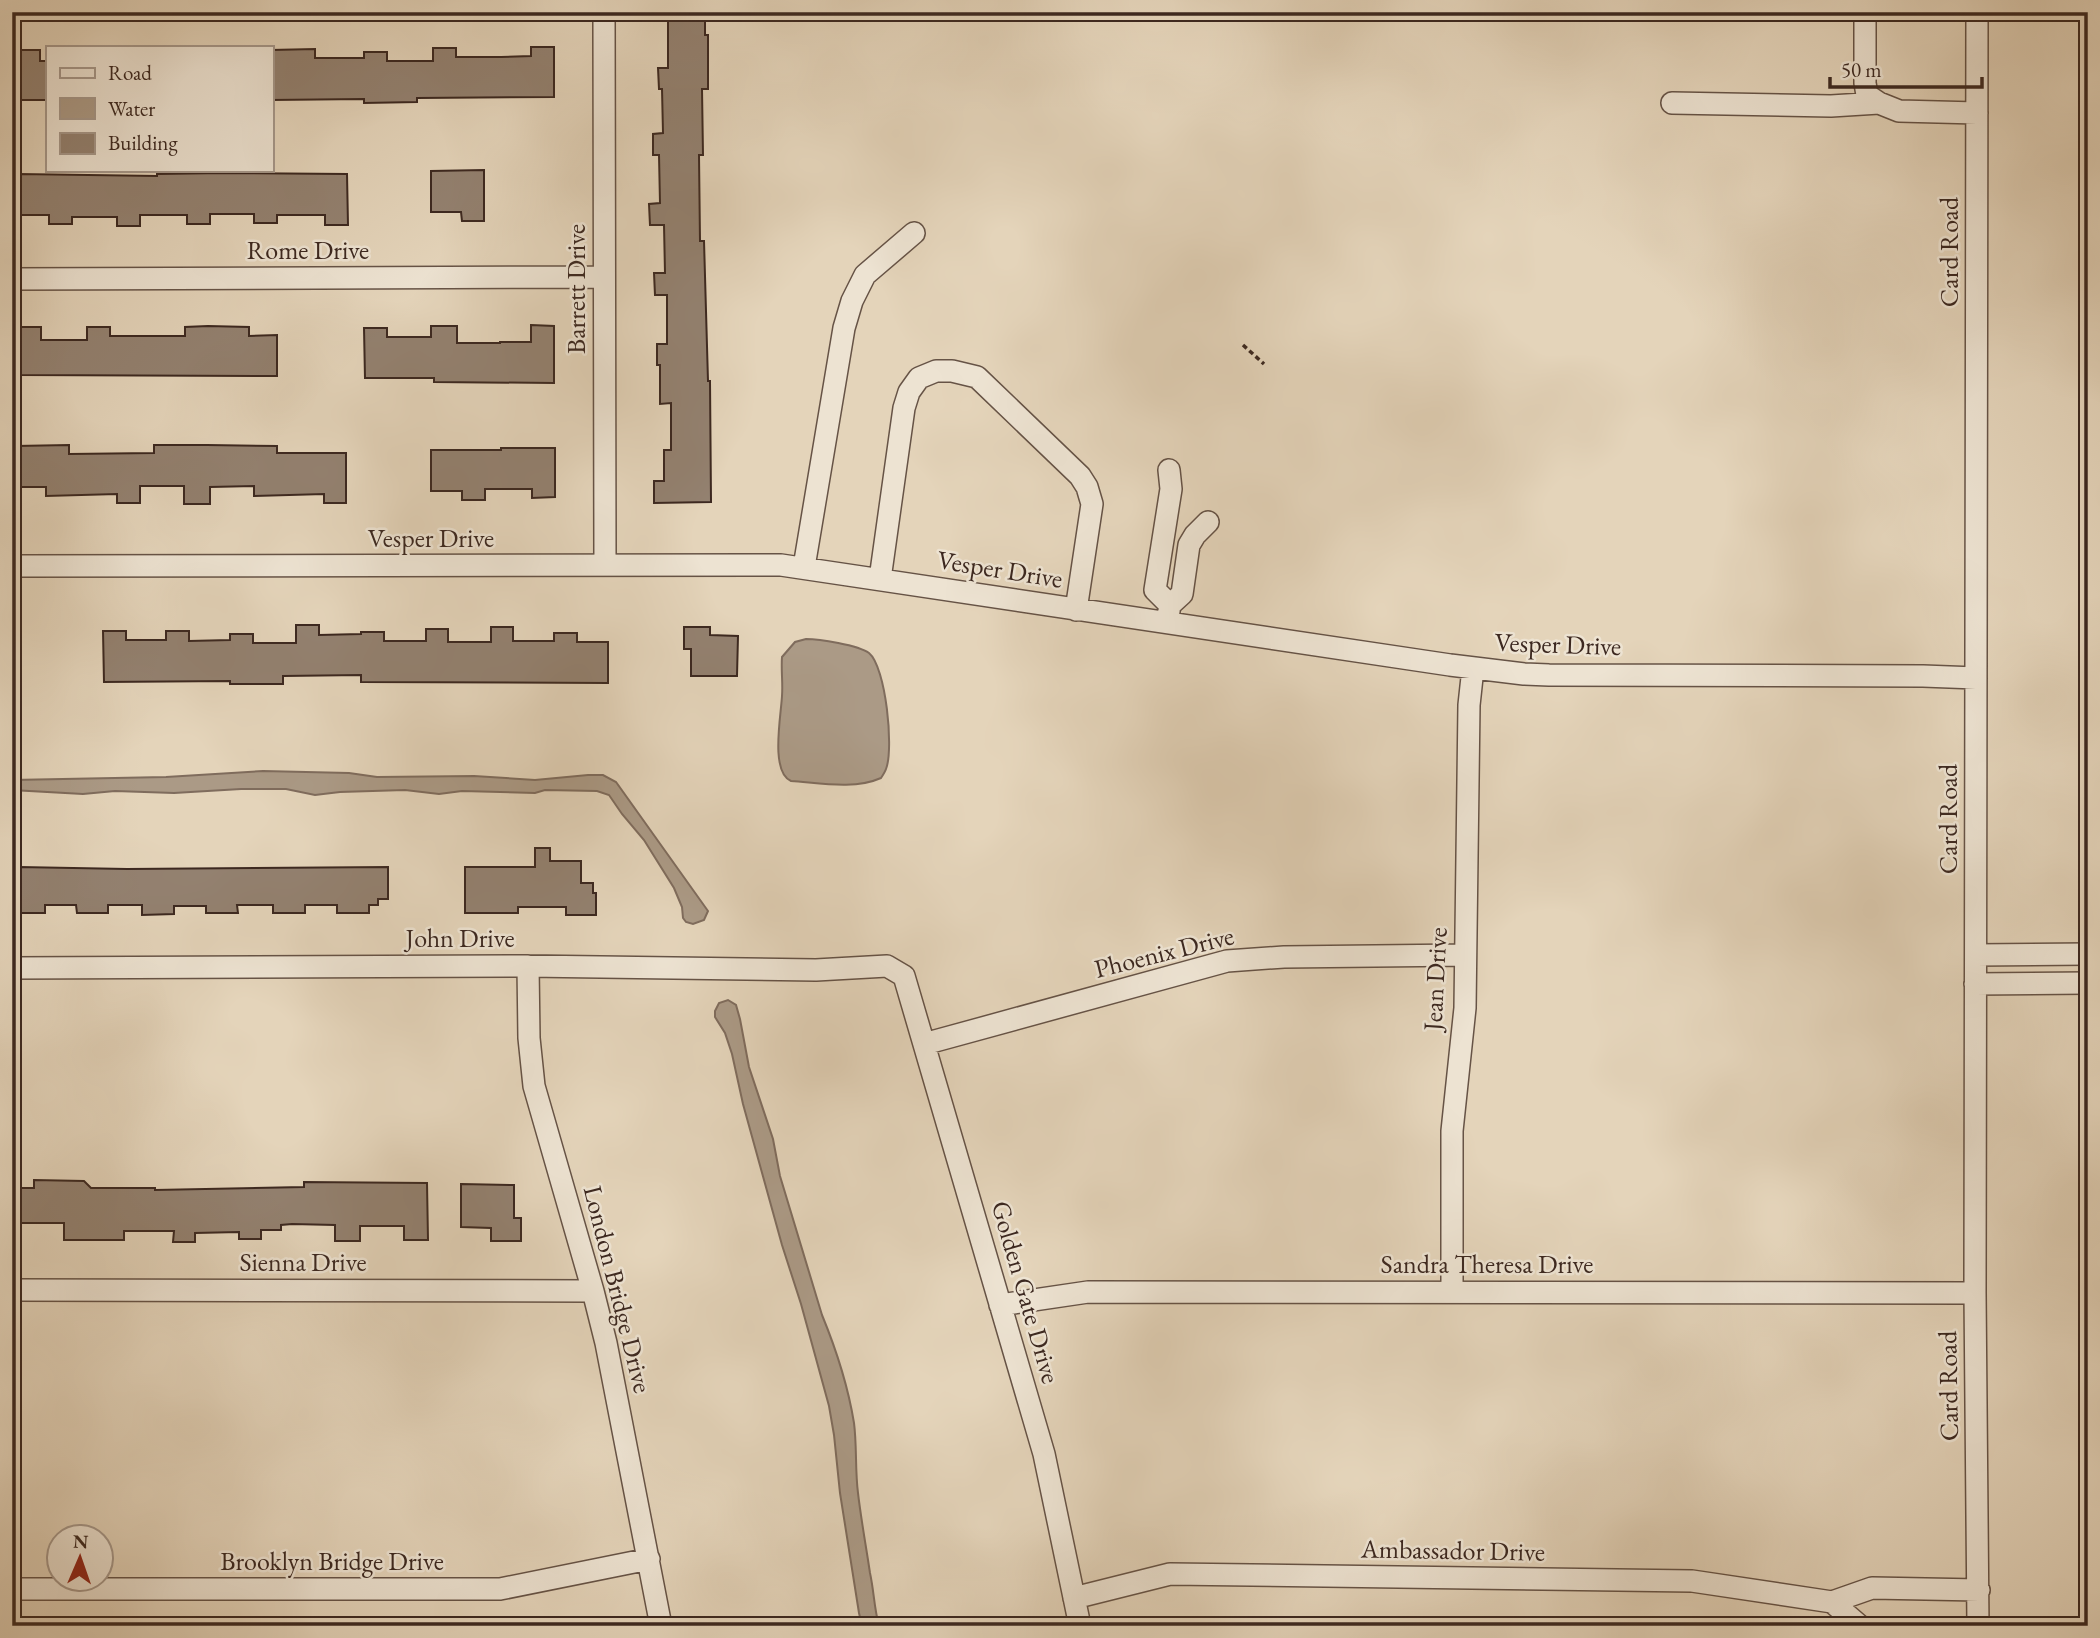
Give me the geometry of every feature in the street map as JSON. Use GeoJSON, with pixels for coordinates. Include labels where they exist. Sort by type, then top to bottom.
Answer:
{"type":"FeatureCollection","features":[{"type":"Feature","properties":{"kind":"street","name":"Barrett Drive"},"geometry":{"type":"LineString","coordinates":[[604,12],[606,565]]}},
{"type":"Feature","properties":{"kind":"street"},"geometry":{"type":"LineString","coordinates":[[1865,12],[1867,95],[1899,111],[1977,113]]}},
{"type":"Feature","properties":{"kind":"street","name":"Card Road"},"geometry":{"type":"LineString","coordinates":[[1977,12],[1975,1293],[1979,1626]]}},
{"type":"Feature","properties":{"kind":"street"},"geometry":{"type":"LineString","coordinates":[[1672,103],[1831,106],[1879,103]]}},
{"type":"Feature","properties":{"kind":"street"},"geometry":{"type":"LineString","coordinates":[[804,568],[844,328],[852,301],[865,275],[914,233]]}},
{"type":"Feature","properties":{"kind":"street","name":"Rome Drive"},"geometry":{"type":"LineString","coordinates":[[12,279],[604,277]]}},
{"type":"Feature","properties":{"kind":"street"},"geometry":{"type":"LineString","coordinates":[[880,579],[904,408],[909,392],[919,378],[936,371],[953,371],[977,377],[1080,476],[1087,487],[1092,504],[1076,610]]}},
{"type":"Feature","properties":{"kind":"street"},"geometry":{"type":"LineString","coordinates":[[1169,470],[1171,489],[1155,590],[1169,614],[1182,594],[1189,545],[1208,522]]}},
{"type":"Feature","properties":{"kind":"street","name":"Vesper Drive"},"geometry":{"type":"LineString","coordinates":[[12,566],[759,565],[804,568],[1076,610],[1169,614],[1473,668],[1549,675],[1976,678]]}},
{"type":"Feature","properties":{"kind":"street","name":"Jean Drive"},"geometry":{"type":"LineString","coordinates":[[1452,1292],[1452,1131],[1465,1008],[1469,705],[1473,668]]}},
{"type":"Feature","properties":{"kind":"street"},"geometry":{"type":"LineString","coordinates":[[1976,955],[2088,954]]}},
{"type":"Feature","properties":{"kind":"street","name":"Phoenix Drive"},"geometry":{"type":"LineString","coordinates":[[924,1045],[1227,961],[1284,957],[1465,955]]}},
{"type":"Feature","properties":{"kind":"street","name":"John Drive"},"geometry":{"type":"LineString","coordinates":[[12,968],[528,966],[816,970],[887,966],[904,976]]}},
{"type":"Feature","properties":{"kind":"street","name":"London Bridge Drive"},"geometry":{"type":"LineString","coordinates":[[528,966],[528,1038],[534,1086],[593,1291],[615,1386],[661,1626]]}},
{"type":"Feature","properties":{"kind":"street","name":"Golden Gate Drive"},"geometry":{"type":"LineString","coordinates":[[904,976],[1044,1454],[1080,1626]]}},
{"type":"Feature","properties":{"kind":"street"},"geometry":{"type":"LineString","coordinates":[[1975,985],[2088,983]]}},
{"type":"Feature","properties":{"kind":"street","name":"Sienna Drive"},"geometry":{"type":"LineString","coordinates":[[12,1290],[593,1291]]}},
{"type":"Feature","properties":{"kind":"street","name":"Sandra Theresa Drive"},"geometry":{"type":"LineString","coordinates":[[1000,1305],[1088,1292],[1975,1293]]}},
{"type":"Feature","properties":{"kind":"street","name":"Brooklyn Bridge Drive"},"geometry":{"type":"LineString","coordinates":[[12,1589],[500,1589],[649,1559]]}},
{"type":"Feature","properties":{"kind":"street","name":"Ambassador Drive"},"geometry":{"type":"LineString","coordinates":[[1074,1598],[1170,1574],[1692,1581],[1832,1602],[1872,1588],[1979,1591]]}},
{"type":"Feature","properties":{"kind":"street"},"geometry":{"type":"LineString","coordinates":[[1832,1602],[1860,1626]]}},
{"type":"Feature","properties":{"kind":"path"},"geometry":{"type":"LineString","coordinates":[[1243,345],[1264,364]]}},
{"type":"Feature","properties":{"kind":"water"},"geometry":{"type":"Polygon","coordinates":[[[806,639],[856,647],[869,653],[875,661],[884,691],[889,727],[888,759],[881,778],[860,784],[837,785],[791,781],[785,776],[778,743],[782,657],[795,642],[806,639]]]}},
{"type":"Feature","properties":{"kind":"water"},"geometry":{"type":"Polygon","coordinates":[[[263,771],[349,773],[377,777],[474,776],[535,780],[603,775],[616,782],[708,911],[704,920],[693,924],[686,922],[674,888],[644,840],[609,795],[597,791],[462,791],[439,794],[405,790],[315,795],[286,789],[174,793],[115,791],[83,794],[12,790],[12,780],[166,777],[263,771]]]}},
{"type":"Feature","properties":{"kind":"water"},"geometry":{"type":"Polygon","coordinates":[[[728,1000],[736,1005],[749,1067],[773,1139],[780,1176],[848,1395],[855,1432],[859,1503],[879,1626],[862,1626],[829,1406],[743,1104],[732,1054],[725,1033],[715,1017],[719,1003],[728,1000]]]}},
{"type":"Feature","properties":{"kind":"building"},"geometry":{"type":"Polygon","coordinates":[[[668,12],[705,12],[705,35],[708,35],[708,89],[702,89],[703,155],[699,155],[700,241],[704,241],[710,381],[711,502],[654,503],[654,481],[664,481],[664,450],[671,450],[671,403],[660,404],[660,365],[657,365],[657,344],[667,344],[667,295],[655,295],[654,273],[665,273],[664,225],[650,225],[649,204],[660,203],[659,155],[653,155],[653,134],[663,133],[662,89],[659,89],[658,68],[668,68],[668,12]]]}},
{"type":"Feature","properties":{"kind":"building"},"geometry":{"type":"Polygon","coordinates":[[[531,47],[554,47],[554,97],[417,98],[417,102],[364,103],[364,99],[273,100],[273,50],[315,49],[315,58],[364,58],[364,52],[387,52],[387,61],[433,61],[433,48],[456,48],[456,57],[531,56],[531,47]]]}},
{"type":"Feature","properties":{"kind":"building"},"geometry":{"type":"Polygon","coordinates":[[[17,50],[40,50],[40,61],[46,61],[46,100],[18,100],[17,50]]]}},
{"type":"Feature","properties":{"kind":"building"},"geometry":{"type":"Polygon","coordinates":[[[484,170],[484,221],[462,221],[461,212],[431,212],[431,171],[484,170]]]}},
{"type":"Feature","properties":{"kind":"building"},"geometry":{"type":"Polygon","coordinates":[[[224,173],[347,174],[348,225],[325,225],[325,215],[277,215],[277,223],[254,223],[254,214],[210,214],[210,224],[187,224],[187,215],[140,215],[140,226],[117,226],[117,217],[72,217],[72,224],[49,224],[49,215],[19,215],[19,174],[157,176],[224,173]]]}},
{"type":"Feature","properties":{"kind":"building"},"geometry":{"type":"Polygon","coordinates":[[[531,325],[554,326],[554,383],[434,382],[434,378],[365,378],[364,328],[387,328],[387,337],[431,337],[431,326],[457,326],[457,343],[500,343],[531,342],[531,325]]]}},
{"type":"Feature","properties":{"kind":"building"},"geometry":{"type":"Polygon","coordinates":[[[20,327],[41,327],[41,340],[87,340],[87,327],[110,327],[110,336],[185,336],[185,327],[249,327],[249,336],[277,335],[277,376],[21,375],[20,327]]]}},
{"type":"Feature","properties":{"kind":"building"},"geometry":{"type":"Polygon","coordinates":[[[69,445],[69,454],[154,453],[154,445],[277,446],[277,453],[346,453],[346,503],[324,503],[324,494],[254,496],[254,486],[210,487],[210,504],[184,504],[184,486],[140,486],[140,503],[117,503],[117,494],[46,496],[46,487],[16,487],[16,446],[69,445]]]}},
{"type":"Feature","properties":{"kind":"building"},"geometry":{"type":"Polygon","coordinates":[[[555,448],[555,497],[532,498],[532,489],[485,489],[485,500],[462,500],[462,491],[431,491],[431,450],[555,448]]]}},
{"type":"Feature","properties":{"kind":"building"},"geometry":{"type":"Polygon","coordinates":[[[296,625],[319,625],[319,635],[384,632],[384,641],[426,641],[426,629],[448,629],[448,642],[491,642],[491,627],[513,627],[513,641],[554,641],[554,633],[577,633],[577,642],[608,642],[608,683],[361,682],[361,675],[283,676],[283,684],[230,684],[230,681],[104,682],[103,631],[126,631],[126,640],[166,640],[166,631],[189,631],[189,641],[230,640],[230,634],[253,634],[253,643],[296,643],[296,625]]]}},
{"type":"Feature","properties":{"kind":"building"},"geometry":{"type":"Polygon","coordinates":[[[684,627],[710,627],[710,635],[738,636],[737,676],[691,676],[691,649],[684,649],[684,627]]]}},
{"type":"Feature","properties":{"kind":"building"},"geometry":{"type":"Polygon","coordinates":[[[535,848],[550,848],[550,861],[581,861],[581,883],[593,883],[593,893],[596,893],[596,915],[566,915],[566,907],[518,907],[518,913],[465,913],[465,867],[535,867],[535,848]]]}},
{"type":"Feature","properties":{"kind":"building"},"geometry":{"type":"Polygon","coordinates":[[[19,867],[388,867],[388,899],[378,899],[378,905],[369,905],[369,913],[337,913],[337,905],[305,905],[305,913],[273,913],[273,905],[237,905],[238,913],[206,913],[206,906],[174,906],[174,914],[142,915],[142,905],[108,905],[108,913],[77,913],[76,905],[45,905],[45,913],[14,913],[14,890],[19,890],[19,867]]]}},
{"type":"Feature","properties":{"kind":"building"},"geometry":{"type":"Polygon","coordinates":[[[34,1180],[84,1181],[91,1188],[155,1190],[304,1187],[304,1182],[427,1183],[428,1240],[404,1240],[404,1226],[360,1226],[360,1241],[335,1241],[335,1225],[292,1224],[281,1225],[281,1230],[261,1230],[261,1239],[239,1239],[239,1232],[195,1233],[195,1242],[173,1242],[174,1231],[124,1231],[124,1240],[64,1240],[64,1223],[12,1223],[12,1188],[34,1188],[34,1180]]]}},
{"type":"Feature","properties":{"kind":"building"},"geometry":{"type":"Polygon","coordinates":[[[461,1184],[514,1185],[514,1218],[521,1218],[521,1241],[491,1241],[491,1228],[461,1227],[461,1184]]]}}]}
